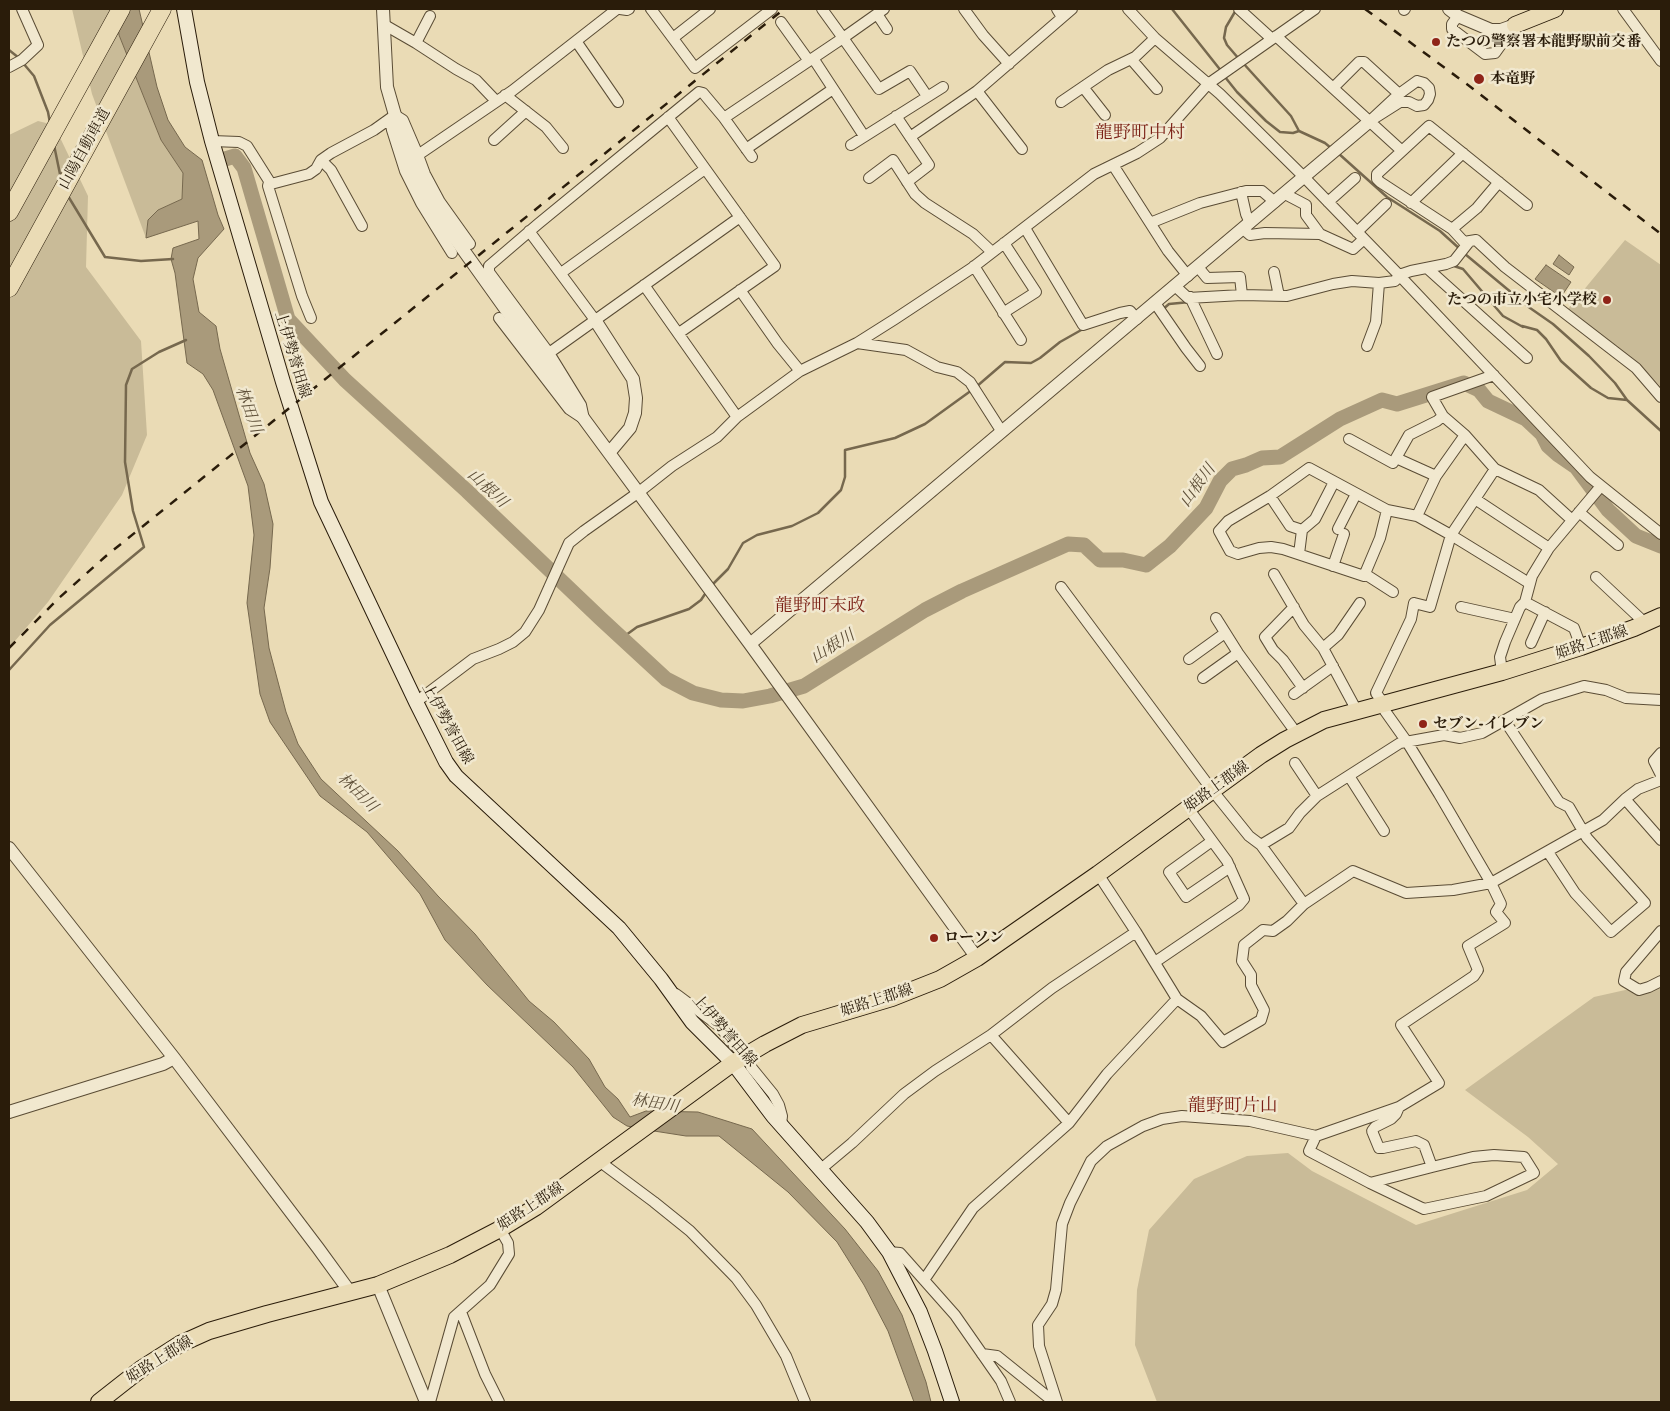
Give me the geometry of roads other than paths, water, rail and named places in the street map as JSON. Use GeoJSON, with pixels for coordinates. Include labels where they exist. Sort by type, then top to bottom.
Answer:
{"type":"FeatureCollection","features":[{"type":"Feature","properties":{"kind":"highway"},"geometry":{"type":"LineString","coordinates":[[9,212],[121,9]]}},
{"type":"Feature","properties":{"kind":"highway","name":"山陽自動車道"},"geometry":{"type":"LineString","coordinates":[[9,288],[162,9]]}},
{"type":"Feature","properties":{"kind":"main road","name":"上伊勢誉田線"},"geometry":{"type":"LineString","coordinates":[[184,9],[196,82],[212,141],[283,382],[321,502],[446,762],[456,776],[619,928],[692,1022],[736,1057],[781,1125],[867,1222],[888,1252],[920,1312],[952,1402]]}},
{"type":"Feature","properties":{"kind":"main road"},"geometry":{"type":"LineString","coordinates":[[1515,25],[1555,9]]}},
{"type":"Feature","properties":{"kind":"main road","name":"姫路上郡線"},"geometry":{"type":"LineString","coordinates":[[99,1402],[164,1354],[180,1344],[209,1331],[378,1284],[450,1255],[500,1229],[536,1207],[714,1077],[736,1057],[802,1025],[892,998],[940,979],[977,958],[1098,874],[1261,756],[1324,720],[1502,672],[1582,647],[1661,616]]}},
{"type":"Feature","properties":{"kind":"street"},"geometry":{"type":"LineString","coordinates":[[9,67],[22,60],[38,45],[22,9]]}},
{"type":"Feature","properties":{"kind":"street"},"geometry":{"type":"LineString","coordinates":[[382,9],[392,130],[405,171],[421,202],[452,253]]}},
{"type":"Feature","properties":{"kind":"street"},"geometry":{"type":"LineString","coordinates":[[418,155],[501,98],[619,9],[629,9]]}},
{"type":"Feature","properties":{"kind":"street"},"geometry":{"type":"LineString","coordinates":[[674,38],[710,9]]}},
{"type":"Feature","properties":{"kind":"street"},"geometry":{"type":"LineString","coordinates":[[654,10],[695,68],[772,9]]}},
{"type":"Feature","properties":{"kind":"street"},"geometry":{"type":"LineString","coordinates":[[822,9],[879,89],[910,71],[927,96]]}},
{"type":"Feature","properties":{"kind":"street"},"geometry":{"type":"LineString","coordinates":[[964,9],[1009,64]]}},
{"type":"Feature","properties":{"kind":"street"},"geometry":{"type":"LineString","coordinates":[[910,137],[977,91],[1009,64],[1060,13],[1072,9]]}},
{"type":"Feature","properties":{"kind":"street"},"geometry":{"type":"LineString","coordinates":[[1128,9],[1155,38],[1208,84],[1304,177],[1399,274],[1583,470],[1661,534]]}},
{"type":"Feature","properties":{"kind":"street"},"geometry":{"type":"LineString","coordinates":[[1239,9],[1333,88],[1402,151]]}},
{"type":"Feature","properties":{"kind":"street"},"geometry":{"type":"LineString","coordinates":[[416,702],[473,659],[513,642],[525,632],[539,610],[569,544],[672,466],[717,437],[737,417],[800,371],[858,343],[974,266],[1094,174],[1137,153],[1160,138],[1208,84],[1315,9]]}},
{"type":"Feature","properties":{"kind":"street"},"geometry":{"type":"LineString","coordinates":[[1623,9],[1661,61]]}},
{"type":"Feature","properties":{"kind":"street"},"geometry":{"type":"LineString","coordinates":[[724,118],[881,11],[887,29]]}},
{"type":"Feature","properties":{"kind":"street"},"geometry":{"type":"LineString","coordinates":[[1453,12],[1491,30],[1501,30],[1515,25],[1495,53],[1485,54],[1452,29],[1453,12]]}},
{"type":"Feature","properties":{"kind":"street"},"geometry":{"type":"LineString","coordinates":[[416,43],[430,16]]}},
{"type":"Feature","properties":{"kind":"street"},"geometry":{"type":"LineString","coordinates":[[781,22],[833,89],[864,136]]}},
{"type":"Feature","properties":{"kind":"street"},"geometry":{"type":"LineString","coordinates":[[383,24],[476,80],[501,98],[526,111],[546,127],[563,148]]}},
{"type":"Feature","properties":{"kind":"street"},"geometry":{"type":"LineString","coordinates":[[1491,30],[1497,38],[1500,47]]}},
{"type":"Feature","properties":{"kind":"street"},"geometry":{"type":"LineString","coordinates":[[1061,102],[1108,70],[1131,59],[1155,38]]}},
{"type":"Feature","properties":{"kind":"street"},"geometry":{"type":"LineString","coordinates":[[576,41],[618,102]]}},
{"type":"Feature","properties":{"kind":"street"},"geometry":{"type":"LineString","coordinates":[[1131,59],[1157,89]]}},
{"type":"Feature","properties":{"kind":"street"},"geometry":{"type":"LineString","coordinates":[[1333,88],[1359,62],[1364,62],[1399,94]]}},
{"type":"Feature","properties":{"kind":"street"},"geometry":{"type":"LineString","coordinates":[[750,644],[1335,152],[1399,94],[1417,82],[1424,83],[1429,88],[1430,94],[1424,105],[1417,106],[1409,102],[1400,102],[1370,122]]}},
{"type":"Feature","properties":{"kind":"street"},"geometry":{"type":"LineString","coordinates":[[1083,86],[1105,115]]}},
{"type":"Feature","properties":{"kind":"street"},"geometry":{"type":"LineString","coordinates":[[851,145],[943,87]]}},
{"type":"Feature","properties":{"kind":"street"},"geometry":{"type":"LineString","coordinates":[[584,419],[581,405],[549,353],[489,272],[489,266],[699,92],[703,93],[724,118],[749,153],[833,89]]}},
{"type":"Feature","properties":{"kind":"street"},"geometry":{"type":"LineString","coordinates":[[977,91],[1022,149]]}},
{"type":"Feature","properties":{"kind":"street"},"geometry":{"type":"LineString","coordinates":[[494,140],[526,111]]}},
{"type":"Feature","properties":{"kind":"street"},"geometry":{"type":"LineString","coordinates":[[896,116],[929,164],[907,182]]}},
{"type":"Feature","properties":{"kind":"street"},"geometry":{"type":"LineString","coordinates":[[269,182],[271,184],[309,174],[316,169],[321,160],[331,153],[392,117],[403,120],[425,174],[440,202],[470,244]]}},
{"type":"Feature","properties":{"kind":"street"},"geometry":{"type":"LineString","coordinates":[[392,117],[410,161],[439,216],[584,419],[750,644],[977,958]]}},
{"type":"Feature","properties":{"kind":"street"},"geometry":{"type":"LineString","coordinates":[[668,117],[775,266],[679,333]]}},
{"type":"Feature","properties":{"kind":"street"},"geometry":{"type":"LineString","coordinates":[[1527,204],[1429,126],[1377,174],[1377,179],[1380,182],[1452,229],[1464,242],[1476,240],[1505,267],[1636,368],[1661,397]]}},
{"type":"Feature","properties":{"kind":"street"},"geometry":{"type":"LineString","coordinates":[[212,141],[238,142],[247,146],[269,182],[268,186],[302,296],[311,318]]}},
{"type":"Feature","properties":{"kind":"street"},"geometry":{"type":"LineString","coordinates":[[1411,203],[1463,153]]}},
{"type":"Feature","properties":{"kind":"street"},"geometry":{"type":"LineString","coordinates":[[321,160],[330,170],[362,226]]}},
{"type":"Feature","properties":{"kind":"street"},"geometry":{"type":"LineString","coordinates":[[869,178],[893,160],[915,194],[925,203],[973,234],[992,252]]}},
{"type":"Feature","properties":{"kind":"street"},"geometry":{"type":"LineString","coordinates":[[1113,165],[1168,251],[1188,276]]}},
{"type":"Feature","properties":{"kind":"street"},"geometry":{"type":"LineString","coordinates":[[561,273],[705,169]]}},
{"type":"Feature","properties":{"kind":"street"},"geometry":{"type":"LineString","coordinates":[[1328,202],[1355,178]]}},
{"type":"Feature","properties":{"kind":"street"},"geometry":{"type":"LineString","coordinates":[[1452,229],[1477,208],[1499,182]]}},
{"type":"Feature","properties":{"kind":"street"},"geometry":{"type":"LineString","coordinates":[[1150,223],[1200,203],[1241,192],[1262,191],[1275,202]]}},
{"type":"Feature","properties":{"kind":"street"},"geometry":{"type":"LineString","coordinates":[[1241,192],[1250,235],[1265,233],[1320,234],[1353,249],[1360,235],[1386,204]]}},
{"type":"Feature","properties":{"kind":"street"},"geometry":{"type":"LineString","coordinates":[[1285,194],[1306,205],[1306,215],[1320,234]]}},
{"type":"Feature","properties":{"kind":"street"},"geometry":{"type":"LineString","coordinates":[[549,353],[740,217]]}},
{"type":"Feature","properties":{"kind":"street"},"geometry":{"type":"LineString","coordinates":[[1025,228],[1083,325],[1120,313],[1130,312],[1137,319]]}},
{"type":"Feature","properties":{"kind":"street"},"geometry":{"type":"LineString","coordinates":[[530,231],[595,320],[633,379],[636,398],[630,428],[609,453]]}},
{"type":"Feature","properties":{"kind":"street"},"geometry":{"type":"LineString","coordinates":[[1175,286],[1188,298],[1242,295],[1287,296],[1352,280],[1379,283],[1394,281],[1399,274],[1454,261],[1469,242]]}},
{"type":"Feature","properties":{"kind":"street"},"geometry":{"type":"LineString","coordinates":[[1003,313],[1036,292],[1004,243]]}},
{"type":"Feature","properties":{"kind":"street"},"geometry":{"type":"LineString","coordinates":[[974,266],[1021,340]]}},
{"type":"Feature","properties":{"kind":"street"},"geometry":{"type":"LineString","coordinates":[[1198,267],[1207,278],[1240,277],[1242,295]]}},
{"type":"Feature","properties":{"kind":"street"},"geometry":{"type":"LineString","coordinates":[[1427,268],[1527,358]]}},
{"type":"Feature","properties":{"kind":"street"},"geometry":{"type":"LineString","coordinates":[[1274,272],[1279,296]]}},
{"type":"Feature","properties":{"kind":"street"},"geometry":{"type":"LineString","coordinates":[[1367,346],[1376,322],[1379,283]]}},
{"type":"Feature","properties":{"kind":"street"},"geometry":{"type":"LineString","coordinates":[[644,285],[737,417]]}},
{"type":"Feature","properties":{"kind":"street"},"geometry":{"type":"LineString","coordinates":[[740,290],[778,344],[800,371]]}},
{"type":"Feature","properties":{"kind":"street"},"geometry":{"type":"LineString","coordinates":[[1190,298],[1217,354]]}},
{"type":"Feature","properties":{"kind":"street"},"geometry":{"type":"LineString","coordinates":[[1155,303],[1200,366]]}},
{"type":"Feature","properties":{"kind":"street"},"geometry":{"type":"LineString","coordinates":[[500,318],[569,409],[584,419]]}},
{"type":"Feature","properties":{"kind":"street"},"geometry":{"type":"LineString","coordinates":[[858,343],[906,350],[937,367],[957,372],[970,382],[1002,432]]}},
{"type":"Feature","properties":{"kind":"street"},"geometry":{"type":"LineString","coordinates":[[1494,375],[1432,397],[1443,416],[1465,435],[1495,469],[1539,490],[1572,520]]}},
{"type":"Feature","properties":{"kind":"street"},"geometry":{"type":"LineString","coordinates":[[1349,439],[1393,463],[1409,435],[1443,416]]}},
{"type":"Feature","properties":{"kind":"street"},"geometry":{"type":"LineString","coordinates":[[1416,516],[1436,476],[1465,435]]}},
{"type":"Feature","properties":{"kind":"street"},"geometry":{"type":"LineString","coordinates":[[1396,458],[1436,476]]}},
{"type":"Feature","properties":{"kind":"street"},"geometry":{"type":"LineString","coordinates":[[1392,592],[1365,574],[1364,576],[1283,549],[1259,548],[1238,554],[1230,551],[1219,532],[1228,521],[1270,496],[1309,468],[1388,510],[1416,516],[1451,535],[1528,583]]}},
{"type":"Feature","properties":{"kind":"street"},"geometry":{"type":"LineString","coordinates":[[1056,1402],[1039,1346],[1038,1325],[1052,1304],[1056,1290],[1062,1224],[1070,1203],[1091,1161],[1108,1146],[1143,1126],[1162,1119],[1182,1116],[1250,1121],[1316,1136],[1399,1107],[1439,1083],[1402,1025],[1474,976],[1478,970],[1468,946],[1505,924],[1496,912],[1500,904],[1491,883],[1407,742],[1385,712],[1384,704],[1376,693],[1411,619],[1414,603],[1430,607],[1451,535],[1495,469]]}},
{"type":"Feature","properties":{"kind":"street"},"geometry":{"type":"LineString","coordinates":[[1299,554],[1302,530],[1315,519],[1334,482]]}},
{"type":"Feature","properties":{"kind":"street"},"geometry":{"type":"LineString","coordinates":[[1502,672],[1500,657],[1504,642],[1520,607],[1525,602],[1528,583],[1549,548],[1601,486]]}},
{"type":"Feature","properties":{"kind":"street"},"geometry":{"type":"LineString","coordinates":[[1333,566],[1341,532],[1356,494]]}},
{"type":"Feature","properties":{"kind":"street"},"geometry":{"type":"LineString","coordinates":[[1270,496],[1290,526],[1302,530]]}},
{"type":"Feature","properties":{"kind":"street"},"geometry":{"type":"LineString","coordinates":[[1475,499],[1549,548]]}},
{"type":"Feature","properties":{"kind":"street"},"geometry":{"type":"LineString","coordinates":[[1365,574],[1380,538],[1388,510]]}},
{"type":"Feature","properties":{"kind":"street"},"geometry":{"type":"LineString","coordinates":[[1579,512],[1618,545]]}},
{"type":"Feature","properties":{"kind":"street"},"geometry":{"type":"LineString","coordinates":[[1274,574],[1304,625],[1323,648],[1357,710]]}},
{"type":"Feature","properties":{"kind":"street"},"geometry":{"type":"LineString","coordinates":[[1596,577],[1645,623]]}},
{"type":"Feature","properties":{"kind":"street"},"geometry":{"type":"LineString","coordinates":[[1061,587],[1212,790],[1249,836],[1261,845],[1304,904]]}},
{"type":"Feature","properties":{"kind":"street"},"geometry":{"type":"LineString","coordinates":[[1525,602],[1574,628],[1582,647]]}},
{"type":"Feature","properties":{"kind":"street"},"geometry":{"type":"LineString","coordinates":[[1323,648],[1338,635],[1360,604]]}},
{"type":"Feature","properties":{"kind":"street"},"geometry":{"type":"LineString","coordinates":[[1294,607],[1265,637],[1272,650],[1283,660],[1303,688]]}},
{"type":"Feature","properties":{"kind":"street"},"geometry":{"type":"LineString","coordinates":[[1461,607],[1514,619]]}},
{"type":"Feature","properties":{"kind":"street"},"geometry":{"type":"LineString","coordinates":[[1531,643],[1545,612]]}},
{"type":"Feature","properties":{"kind":"street"},"geometry":{"type":"LineString","coordinates":[[1216,618],[1238,653],[1297,734]]}},
{"type":"Feature","properties":{"kind":"street"},"geometry":{"type":"LineString","coordinates":[[1189,659],[1225,633]]}},
{"type":"Feature","properties":{"kind":"street"},"geometry":{"type":"LineString","coordinates":[[1203,678],[1238,653]]}},
{"type":"Feature","properties":{"kind":"street"},"geometry":{"type":"LineString","coordinates":[[1294,694],[1332,666]]}},
{"type":"Feature","properties":{"kind":"street"},"geometry":{"type":"LineString","coordinates":[[1261,845],[1289,828],[1300,813],[1317,796],[1400,743],[1444,735],[1460,738],[1482,733],[1542,699],[1584,686],[1606,690],[1626,698],[1661,700]]}},
{"type":"Feature","properties":{"kind":"street"},"geometry":{"type":"LineString","coordinates":[[1505,720],[1559,802],[1569,806],[1583,832],[1645,903],[1611,932],[1575,893],[1548,852]]}},
{"type":"Feature","properties":{"kind":"street"},"geometry":{"type":"LineString","coordinates":[[1661,753],[1654,761],[1661,775]]}},
{"type":"Feature","properties":{"kind":"street"},"geometry":{"type":"LineString","coordinates":[[1295,763],[1317,796]]}},
{"type":"Feature","properties":{"kind":"street"},"geometry":{"type":"LineString","coordinates":[[1349,776],[1384,831]]}},
{"type":"Feature","properties":{"kind":"street"},"geometry":{"type":"LineString","coordinates":[[1098,874],[1177,999],[1201,1016],[1223,1042],[1260,1020],[1264,1010],[1251,985],[1251,975],[1242,960],[1244,945],[1263,930],[1273,931],[1304,904],[1353,871],[1406,893],[1453,890],[1491,883],[1603,820],[1638,789],[1661,780]]}},
{"type":"Feature","properties":{"kind":"street"},"geometry":{"type":"LineString","coordinates":[[1625,799],[1659,836]]}},
{"type":"Feature","properties":{"kind":"street"},"geometry":{"type":"LineString","coordinates":[[1155,962],[1239,905],[1244,899],[1230,867],[1188,808]]}},
{"type":"Feature","properties":{"kind":"street"},"geometry":{"type":"LineString","coordinates":[[1212,841],[1169,872],[1186,897],[1230,867]]}},
{"type":"Feature","properties":{"kind":"street"},"geometry":{"type":"LineString","coordinates":[[9,848],[174,1058],[350,1292]]}},
{"type":"Feature","properties":{"kind":"street"},"geometry":{"type":"LineString","coordinates":[[1661,931],[1626,972],[1624,980],[1639,990],[1661,981]]}},
{"type":"Feature","properties":{"kind":"street"},"geometry":{"type":"LineString","coordinates":[[821,1169],[904,1094],[935,1071],[991,1035],[1052,988],[1136,932]]}},
{"type":"Feature","properties":{"kind":"street"},"geometry":{"type":"LineString","coordinates":[[924,1280],[973,1208],[1069,1123],[1108,1074],[1177,999]]}},
{"type":"Feature","properties":{"kind":"street"},"geometry":{"type":"LineString","coordinates":[[991,1035],[1069,1123]]}},
{"type":"Feature","properties":{"kind":"street"},"geometry":{"type":"LineString","coordinates":[[9,1112],[163,1064],[174,1058]]}},
{"type":"Feature","properties":{"kind":"street"},"geometry":{"type":"LineString","coordinates":[[751,1067],[773,1094],[779,1105],[782,1116],[781,1125]]}},
{"type":"Feature","properties":{"kind":"street"},"geometry":{"type":"LineString","coordinates":[[1399,1107],[1396,1114],[1375,1126],[1372,1131],[1377,1145],[1379,1148],[1383,1148],[1416,1141],[1424,1145],[1432,1167]]}},
{"type":"Feature","properties":{"kind":"street"},"geometry":{"type":"LineString","coordinates":[[1316,1136],[1309,1151],[1370,1184],[1424,1209],[1486,1196],[1534,1173],[1524,1157],[1494,1155],[1474,1157],[1370,1184]]}},
{"type":"Feature","properties":{"kind":"street"},"geometry":{"type":"LineString","coordinates":[[599,1161],[690,1231],[736,1278],[756,1305],[786,1356],[804,1401]]}},
{"type":"Feature","properties":{"kind":"street"},"geometry":{"type":"LineString","coordinates":[[428,1402],[454,1317],[490,1285],[509,1254],[508,1243],[500,1229]]}},
{"type":"Feature","properties":{"kind":"street"},"geometry":{"type":"LineString","coordinates":[[888,1252],[900,1253],[955,1315],[1001,1381],[1010,1402]]}},
{"type":"Feature","properties":{"kind":"street"},"geometry":{"type":"LineString","coordinates":[[378,1284],[428,1402]]}},
{"type":"Feature","properties":{"kind":"street"},"geometry":{"type":"LineString","coordinates":[[461,1312],[484,1374],[499,1402]]}},
{"type":"Feature","properties":{"kind":"street"},"geometry":{"type":"LineString","coordinates":[[982,1354],[996,1356],[1056,1402]]}},
{"type":"Feature","properties":{"kind":"waterway"},"geometry":{"type":"LineString","coordinates":[[1172,9],[1222,72]]}},
{"type":"Feature","properties":{"kind":"waterway"},"geometry":{"type":"LineString","coordinates":[[1236,10],[1226,27],[1224,38],[1227,45],[1239,59]]}},
{"type":"Feature","properties":{"kind":"waterway"},"geometry":{"type":"LineString","coordinates":[[9,50],[19,58]]}},
{"type":"Feature","properties":{"kind":"waterway"},"geometry":{"type":"LineString","coordinates":[[23,63],[34,76],[48,112],[50,123]]}},
{"type":"Feature","properties":{"kind":"waterway"},"geometry":{"type":"LineString","coordinates":[[1243,63],[1291,116],[1299,131]]}},
{"type":"Feature","properties":{"kind":"waterway"},"geometry":{"type":"LineString","coordinates":[[1225,77],[1237,92],[1280,132],[1293,133],[1299,131],[1325,143],[1331,148]]}},
{"type":"Feature","properties":{"kind":"waterway"},"geometry":{"type":"LineString","coordinates":[[54,145],[61,179]]}},
{"type":"Feature","properties":{"kind":"waterway"},"geometry":{"type":"LineString","coordinates":[[1338,153],[1387,197],[1440,231],[1461,250]]}},
{"type":"Feature","properties":{"kind":"waterway","name":"山根川"},"geometry":{"type":"LineString","coordinates":[[225,159],[235,156],[244,168],[288,319],[345,380],[467,491],[666,679],[693,693],[721,700],[743,701],[770,696],[804,686],[925,610],[962,591],[1068,544],[1084,545],[1100,560],[1123,560],[1146,565],[1170,546],[1206,508],[1220,481],[1232,469],[1262,458],[1280,457],[1340,419],[1382,400],[1397,404],[1464,383],[1479,390],[1488,401],[1526,419],[1542,434],[1548,446],[1576,467],[1608,510],[1636,536],[1661,546]]}},
{"type":"Feature","properties":{"kind":"waterway"},"geometry":{"type":"LineString","coordinates":[[68,196],[105,257],[141,261],[173,259]]}},
{"type":"Feature","properties":{"kind":"waterway"},"geometry":{"type":"LineString","coordinates":[[1465,254],[1530,308],[1553,324],[1589,356],[1615,383],[1627,400],[1661,431]]}},
{"type":"Feature","properties":{"kind":"waterway"},"geometry":{"type":"LineString","coordinates":[[1454,266],[1463,269],[1503,316],[1523,327],[1537,330],[1546,339],[1561,361],[1591,388],[1608,398],[1627,400]]}},
{"type":"Feature","properties":{"kind":"waterway"},"geometry":{"type":"LineString","coordinates":[[1162,310],[1169,304],[1190,302]]}},
{"type":"Feature","properties":{"kind":"waterway"},"geometry":{"type":"LineString","coordinates":[[976,387],[1005,362],[1031,363],[1060,342],[1083,329]]}},
{"type":"Feature","properties":{"kind":"waterway"},"geometry":{"type":"LineString","coordinates":[[9,670],[50,625],[144,547],[133,511],[125,462],[126,385],[132,369],[159,352],[186,340]]}},
{"type":"Feature","properties":{"kind":"waterway"},"geometry":{"type":"LineString","coordinates":[[712,585],[728,569],[743,543],[757,535],[792,526],[818,513],[841,490],[845,477],[845,450],[895,438],[925,424],[972,390]]}},
{"type":"Feature","properties":{"kind":"waterway"},"geometry":{"type":"LineString","coordinates":[[622,638],[637,627],[689,609],[701,600],[707,591]]}},
{"type":"Feature","properties":{"kind":"railway"},"geometry":{"type":"LineString","coordinates":[[9,648],[59,598],[106,556],[784,9]]}},
{"type":"Feature","properties":{"kind":"railway"},"geometry":{"type":"LineString","coordinates":[[1365,9],[1468,85],[1661,234]]}},
{"type":"Feature","properties":{"kind":"place","name":"たつの警察署本龍野駅前交番"},"geometry":{"type":"Point","coordinates":[1436,42]}},
{"type":"Feature","properties":{"kind":"place","name":"本竜野"},"geometry":{"type":"Point","coordinates":[1479,79]}},
{"type":"Feature","properties":{"kind":"place","name":"たつの市立小宅小学校"},"geometry":{"type":"Point","coordinates":[1607,300]}},
{"type":"Feature","properties":{"kind":"place","name":"セブン-イレブン"},"geometry":{"type":"Point","coordinates":[1423,724]}},
{"type":"Feature","properties":{"kind":"place","name":"ローソン"},"geometry":{"type":"Point","coordinates":[934,938]}},
{"type":"Feature","properties":{"kind":"district","name":"龍野町中村"},"geometry":{"type":"Point","coordinates":[1140,134]}},
{"type":"Feature","properties":{"kind":"district","name":"龍野町末政"},"geometry":{"type":"Point","coordinates":[820,607]}},
{"type":"Feature","properties":{"kind":"district","name":"龍野町片山"},"geometry":{"type":"Point","coordinates":[1233,1107]}},
{"type":"Feature","properties":{"kind":"water label","name":"林田川"},"geometry":{"type":"Point","coordinates":[248,410]}},
{"type":"Feature","properties":{"kind":"water label","name":"林田川"},"geometry":{"type":"Point","coordinates":[357,793]}},
{"type":"Feature","properties":{"kind":"water label","name":"林田川"},"geometry":{"type":"Point","coordinates":[655,1104]}}]}
